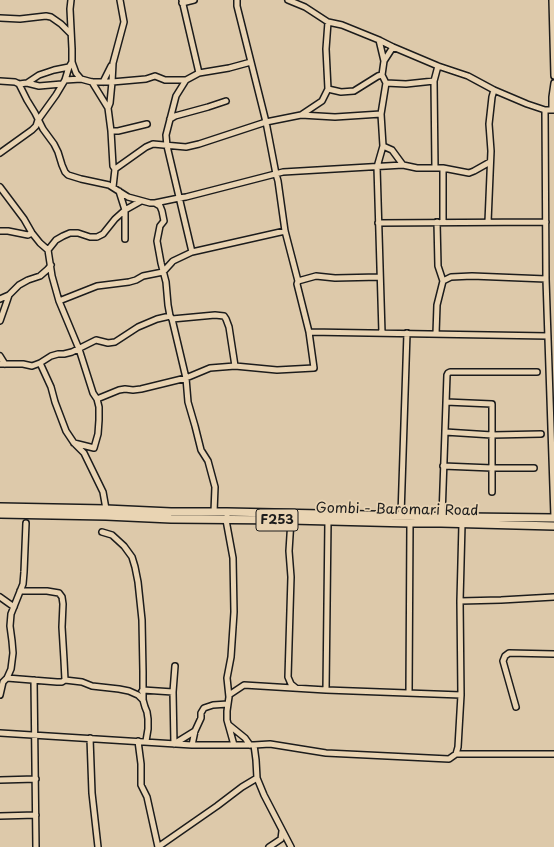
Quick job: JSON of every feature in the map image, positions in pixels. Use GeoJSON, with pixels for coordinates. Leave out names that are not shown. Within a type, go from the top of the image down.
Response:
{"type":"FeatureCollection","features":[{"type":"Feature","properties":{"kind":"main road","name":"Gombi - Baromari Road"},"geometry":{"type":"LineString","coordinates":[[0,507],[171,512],[554,518]]}},
{"type":"Feature","properties":{"kind":"main road","name":"Gombi - Baromari Road"},"geometry":{"type":"LineString","coordinates":[[0,514],[170,519],[291,520],[554,526]]}},
{"type":"Feature","properties":{"kind":"main road"},"geometry":{"type":"LineString","coordinates":[[500,525],[501,517]]}},
{"type":"Feature","properties":{"kind":"street"},"geometry":{"type":"LineString","coordinates":[[71,0],[72,62],[76,73],[81,79]]}},
{"type":"Feature","properties":{"kind":"street"},"geometry":{"type":"LineString","coordinates":[[108,108],[110,103],[113,63],[124,22],[120,0]]}},
{"type":"Feature","properties":{"kind":"street"},"geometry":{"type":"LineString","coordinates":[[194,0],[182,2],[199,73]]}},
{"type":"Feature","properties":{"kind":"street"},"geometry":{"type":"LineString","coordinates":[[97,399],[125,389],[141,389],[186,378],[210,368],[235,366],[277,370],[314,368],[309,332],[297,284],[298,280],[285,231],[278,181],[266,122],[237,6],[237,0]]}},
{"type":"Feature","properties":{"kind":"street"},"geometry":{"type":"LineString","coordinates":[[288,0],[305,7],[328,22],[342,25],[438,66],[468,76],[494,90],[545,110],[553,110],[552,97],[554,83]]}},
{"type":"Feature","properties":{"kind":"street"},"geometry":{"type":"LineString","coordinates":[[552,0],[554,76]]}},
{"type":"Feature","properties":{"kind":"street"},"geometry":{"type":"LineString","coordinates":[[0,18],[20,19],[46,16],[51,17],[71,34]]}},
{"type":"Feature","properties":{"kind":"street"},"geometry":{"type":"LineString","coordinates":[[301,115],[322,101],[328,89],[326,49],[328,22]]}},
{"type":"Feature","properties":{"kind":"street"},"geometry":{"type":"LineString","coordinates":[[379,40],[384,61],[382,75],[386,82],[381,114],[383,146],[377,167],[382,333]]}},
{"type":"Feature","properties":{"kind":"street"},"geometry":{"type":"LineString","coordinates":[[384,61],[393,47]]}},
{"type":"Feature","properties":{"kind":"street"},"geometry":{"type":"LineString","coordinates":[[0,153],[36,126],[38,120],[56,95],[72,62]]}},
{"type":"Feature","properties":{"kind":"street"},"geometry":{"type":"LineString","coordinates":[[0,81],[15,82],[19,84],[27,83],[39,86],[81,79],[92,82],[112,82],[146,79],[155,76],[165,80],[186,80],[199,73],[229,68],[251,62]]}},
{"type":"Feature","properties":{"kind":"street"},"geometry":{"type":"LineString","coordinates":[[103,82],[113,63]]}},
{"type":"Feature","properties":{"kind":"street"},"geometry":{"type":"LineString","coordinates":[[435,168],[434,81],[438,66]]}},
{"type":"Feature","properties":{"kind":"street"},"geometry":{"type":"LineString","coordinates":[[27,83],[39,75],[69,67]]}},
{"type":"Feature","properties":{"kind":"street"},"geometry":{"type":"LineString","coordinates":[[328,89],[342,92],[354,91],[382,75]]}},
{"type":"Feature","properties":{"kind":"street"},"geometry":{"type":"LineString","coordinates":[[186,80],[176,96],[166,135],[167,146],[192,252]]}},
{"type":"Feature","properties":{"kind":"street"},"geometry":{"type":"LineString","coordinates":[[386,82],[406,84],[434,81]]}},
{"type":"Feature","properties":{"kind":"street"},"geometry":{"type":"LineString","coordinates":[[92,82],[108,108],[113,166],[115,168],[113,188]]}},
{"type":"Feature","properties":{"kind":"street"},"geometry":{"type":"LineString","coordinates":[[19,84],[26,100],[43,129],[54,144],[65,172],[68,175],[109,184],[128,197],[141,201],[155,203],[186,197],[283,172],[403,165],[417,168],[442,168],[469,173],[490,162]]}},
{"type":"Feature","properties":{"kind":"street"},"geometry":{"type":"LineString","coordinates":[[488,222],[490,162],[489,124],[494,90]]}},
{"type":"Feature","properties":{"kind":"street"},"geometry":{"type":"LineString","coordinates":[[170,119],[175,116],[226,101]]}},
{"type":"Feature","properties":{"kind":"street"},"geometry":{"type":"LineString","coordinates":[[545,110],[547,328],[554,518]]}},
{"type":"Feature","properties":{"kind":"street"},"geometry":{"type":"LineString","coordinates":[[115,168],[146,147],[153,144],[186,146],[199,144],[266,122],[301,115],[335,117],[381,114]]}},
{"type":"Feature","properties":{"kind":"street"},"geometry":{"type":"LineString","coordinates":[[111,131],[118,131],[147,124]]}},
{"type":"Feature","properties":{"kind":"street"},"geometry":{"type":"LineString","coordinates":[[383,146],[392,150],[403,165]]}},
{"type":"Feature","properties":{"kind":"street"},"geometry":{"type":"LineString","coordinates":[[436,334],[436,305],[443,281],[438,266],[442,168]]}},
{"type":"Feature","properties":{"kind":"street"},"geometry":{"type":"LineString","coordinates":[[0,188],[24,219],[32,234],[48,250],[58,301],[79,349],[93,393],[97,399],[99,407],[99,420],[98,434],[94,448],[74,443]]}},
{"type":"Feature","properties":{"kind":"street"},"geometry":{"type":"LineString","coordinates":[[119,191],[125,210],[125,239]]}},
{"type":"Feature","properties":{"kind":"street"},"geometry":{"type":"LineString","coordinates":[[48,250],[56,240],[70,233],[78,233],[90,237],[103,234],[115,219],[125,210],[141,201]]}},
{"type":"Feature","properties":{"kind":"street"},"geometry":{"type":"LineString","coordinates":[[155,203],[160,206],[164,218],[164,221],[160,226],[157,241],[166,282],[168,305],[186,378],[188,402],[215,487],[214,512]]}},
{"type":"Feature","properties":{"kind":"street"},"geometry":{"type":"LineString","coordinates":[[378,222],[546,222]]}},
{"type":"Feature","properties":{"kind":"street"},"geometry":{"type":"LineString","coordinates":[[0,231],[28,235],[32,234]]}},
{"type":"Feature","properties":{"kind":"street"},"geometry":{"type":"LineString","coordinates":[[58,301],[97,286],[129,282],[143,276],[163,272],[173,261],[192,252],[285,231]]}},
{"type":"Feature","properties":{"kind":"street"},"geometry":{"type":"LineString","coordinates":[[0,298],[9,294],[19,286],[40,276],[51,266]]}},
{"type":"Feature","properties":{"kind":"street"},"geometry":{"type":"LineString","coordinates":[[40,276],[53,281]]}},
{"type":"Feature","properties":{"kind":"street"},"geometry":{"type":"LineString","coordinates":[[298,280],[316,276],[335,278],[380,277]]}},
{"type":"Feature","properties":{"kind":"street"},"geometry":{"type":"LineString","coordinates":[[443,281],[451,277],[472,276],[546,279]]}},
{"type":"Feature","properties":{"kind":"street"},"geometry":{"type":"LineString","coordinates":[[0,321],[9,294]]}},
{"type":"Feature","properties":{"kind":"street"},"geometry":{"type":"LineString","coordinates":[[0,356],[3,364],[32,366],[51,356],[64,354],[79,349],[96,340],[108,343],[115,342],[138,327],[157,319],[215,315],[224,316],[226,319],[229,328],[235,366]]}},
{"type":"Feature","properties":{"kind":"street"},"geometry":{"type":"LineString","coordinates":[[547,328],[554,328]]}},
{"type":"Feature","properties":{"kind":"street"},"geometry":{"type":"LineString","coordinates":[[309,332],[548,336]]}},
{"type":"Feature","properties":{"kind":"street"},"geometry":{"type":"LineString","coordinates":[[401,515],[407,334]]}},
{"type":"Feature","properties":{"kind":"street"},"geometry":{"type":"LineString","coordinates":[[40,363],[51,387],[66,431],[74,443],[84,453],[103,492],[106,509]]}},
{"type":"Feature","properties":{"kind":"street"},"geometry":{"type":"LineString","coordinates":[[442,516],[447,375],[450,372],[537,372]]}},
{"type":"Feature","properties":{"kind":"street"},"geometry":{"type":"LineString","coordinates":[[446,402],[492,404],[492,492]]}},
{"type":"Feature","properties":{"kind":"street"},"geometry":{"type":"LineString","coordinates":[[445,432],[492,435],[540,434]]}},
{"type":"Feature","properties":{"kind":"street"},"geometry":{"type":"LineString","coordinates":[[443,466],[534,468]]}},
{"type":"Feature","properties":{"kind":"street"},"geometry":{"type":"LineString","coordinates":[[227,512],[226,520],[233,558],[234,612],[231,657],[226,678],[229,695],[227,720],[234,745]]}},
{"type":"Feature","properties":{"kind":"street"},"geometry":{"type":"LineString","coordinates":[[291,520],[289,551],[291,577],[288,677],[291,684],[296,688]]}},
{"type":"Feature","properties":{"kind":"street"},"geometry":{"type":"LineString","coordinates":[[326,690],[328,521]]}},
{"type":"Feature","properties":{"kind":"street"},"geometry":{"type":"LineString","coordinates":[[0,694],[1,686],[11,669],[13,653],[10,626],[11,614],[23,584],[26,523]]}},
{"type":"Feature","properties":{"kind":"street"},"geometry":{"type":"LineString","coordinates":[[409,693],[410,523]]}},
{"type":"Feature","properties":{"kind":"street"},"geometry":{"type":"LineString","coordinates":[[456,754],[458,747],[461,695],[460,601],[462,524]]}},
{"type":"Feature","properties":{"kind":"street"},"geometry":{"type":"LineString","coordinates":[[102,532],[112,535],[124,546],[132,557],[135,567],[142,620],[143,700],[148,719],[146,742]]}},
{"type":"Feature","properties":{"kind":"street"},"geometry":{"type":"LineString","coordinates":[[20,590],[47,591],[59,593],[62,597],[65,680]]}},
{"type":"Feature","properties":{"kind":"street"},"geometry":{"type":"LineString","coordinates":[[460,601],[554,597]]}},
{"type":"Feature","properties":{"kind":"street"},"geometry":{"type":"LineString","coordinates":[[0,598],[14,607]]}},
{"type":"Feature","properties":{"kind":"street"},"geometry":{"type":"LineString","coordinates":[[516,707],[503,661],[505,656],[509,653],[554,654]]}},
{"type":"Feature","properties":{"kind":"street"},"geometry":{"type":"LineString","coordinates":[[174,744],[173,692],[175,666]]}},
{"type":"Feature","properties":{"kind":"street"},"geometry":{"type":"LineString","coordinates":[[7,678],[57,682],[62,682],[65,680],[82,682],[92,686],[119,689],[138,695],[143,700]]}},
{"type":"Feature","properties":{"kind":"street"},"geometry":{"type":"LineString","coordinates":[[34,680],[36,847]]}},
{"type":"Feature","properties":{"kind":"street"},"geometry":{"type":"LineString","coordinates":[[229,695],[244,685],[326,690],[461,695]]}},
{"type":"Feature","properties":{"kind":"street"},"geometry":{"type":"LineString","coordinates":[[138,695],[143,690],[173,692]]}},
{"type":"Feature","properties":{"kind":"street"},"geometry":{"type":"LineString","coordinates":[[192,745],[195,731],[204,708],[213,705],[228,704]]}},
{"type":"Feature","properties":{"kind":"street"},"geometry":{"type":"LineString","coordinates":[[229,725],[252,745],[256,760],[257,778],[264,796],[291,847]]}},
{"type":"Feature","properties":{"kind":"street"},"geometry":{"type":"LineString","coordinates":[[174,744],[195,731]]}},
{"type":"Feature","properties":{"kind":"street"},"geometry":{"type":"LineString","coordinates":[[0,733],[192,745],[270,744],[326,753],[448,759],[456,754],[554,754]]}},
{"type":"Feature","properties":{"kind":"street"},"geometry":{"type":"LineString","coordinates":[[90,738],[92,793],[98,847]]}},
{"type":"Feature","properties":{"kind":"street"},"geometry":{"type":"LineString","coordinates":[[138,741],[141,764],[141,785],[147,797],[158,847],[257,778]]}},
{"type":"Feature","properties":{"kind":"street"},"geometry":{"type":"LineString","coordinates":[[0,780],[36,780]]}},
{"type":"Feature","properties":{"kind":"street"},"geometry":{"type":"LineString","coordinates":[[0,816],[36,815]]}},
{"type":"Feature","properties":{"kind":"street"},"geometry":{"type":"LineString","coordinates":[[269,847],[281,839],[282,831]]}}]}
